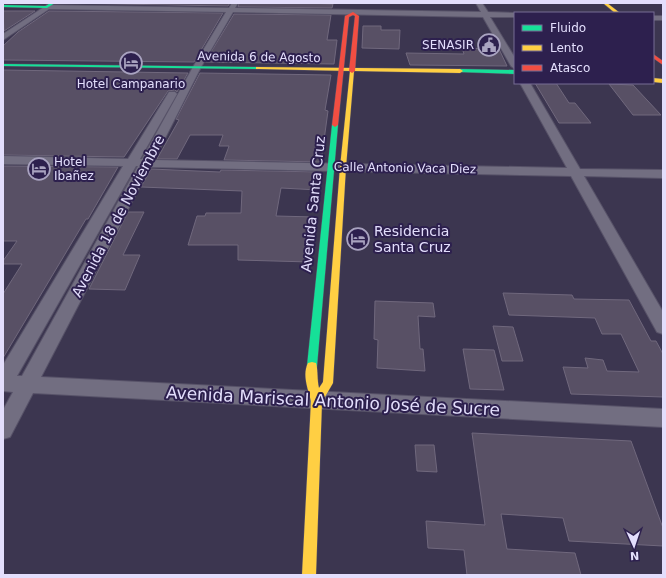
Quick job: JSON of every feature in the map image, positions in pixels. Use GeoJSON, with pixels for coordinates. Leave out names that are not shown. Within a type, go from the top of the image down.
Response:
{"type":"FeatureCollection","features":[{"type":"Feature","properties":{"kind":"main road","name":"Avenida Santa Cruz"},"geometry":{"type":"LineString","coordinates":[[353,13],[354,3]]}},
{"type":"Feature","properties":{"kind":"main road"},"geometry":{"type":"LineString","coordinates":[[593,3],[604,12]]}},
{"type":"Feature","properties":{"kind":"main road"},"geometry":{"type":"LineString","coordinates":[[605,3],[617,12]]}},
{"type":"Feature","properties":{"kind":"main road"},"geometry":{"type":"LineString","coordinates":[[3,6],[50,5]]}},
{"type":"Feature","properties":{"kind":"main road","name":"Avenida Santa Cruz"},"geometry":{"type":"LineString","coordinates":[[309,575],[317,401],[311,380],[330,167],[347,16],[353,13]]}},
{"type":"Feature","properties":{"kind":"main road","name":"Avenida Santa Cruz"},"geometry":{"type":"LineString","coordinates":[[317,401],[328,383],[343,167],[357,16],[353,13]]}},
{"type":"Feature","properties":{"kind":"main road"},"geometry":{"type":"LineString","coordinates":[[658,51],[663,64]]}},
{"type":"Feature","properties":{"kind":"main road","name":"Avenida 6 de Agosto"},"geometry":{"type":"LineString","coordinates":[[3,65],[514,77]]}},
{"type":"Feature","properties":{"kind":"main road","name":"Avenida 6 de Agosto"},"geometry":{"type":"LineString","coordinates":[[3,70],[191,70]]}},
{"type":"Feature","properties":{"kind":"main road","name":"Avenida 6 de Agosto"},"geometry":{"type":"LineString","coordinates":[[352,73],[514,72]]}},
{"type":"Feature","properties":{"kind":"street"},"geometry":{"type":"LineString","coordinates":[[479,3],[514,64]]}},
{"type":"Feature","properties":{"kind":"street"},"geometry":{"type":"LineString","coordinates":[[3,38],[50,5],[228,7],[353,13],[514,15]]}},
{"type":"Feature","properties":{"kind":"street","name":"Avenida 18 de Noviembre"},"geometry":{"type":"LineString","coordinates":[[3,383],[130,162],[191,70],[228,7]]}},
{"type":"Feature","properties":{"kind":"street","name":"Avenida 18 de Noviembre"},"geometry":{"type":"LineString","coordinates":[[3,430],[146,163],[191,70]]}},
{"type":"Feature","properties":{"kind":"street"},"geometry":{"type":"LineString","coordinates":[[526,84],[663,327]]}},
{"type":"Feature","properties":{"kind":"street","name":"Calle Antonio Vaca Diez"},"geometry":{"type":"LineString","coordinates":[[3,160],[663,174]]}},
{"type":"Feature","properties":{"kind":"street","name":"Avenida Mariscal Antonio José de Sucre"},"geometry":{"type":"LineString","coordinates":[[3,383],[317,401],[663,418]]}},
{"type":"Feature","properties":{"kind":"building"},"geometry":{"type":"Polygon","coordinates":[[[59,3],[230,3],[228,6],[59,3]]]}},
{"type":"Feature","properties":{"kind":"building"},"geometry":{"type":"Polygon","coordinates":[[[239,3],[333,4],[332,8],[238,7],[239,3]]]}},
{"type":"Feature","properties":{"kind":"building"},"geometry":{"type":"Polygon","coordinates":[[[3,11],[35,11],[4,31],[3,11]]]}},
{"type":"Feature","properties":{"kind":"building"},"geometry":{"type":"Polygon","coordinates":[[[49,11],[223,13],[194,62],[3,60],[3,46],[18,32],[49,11]]]}},
{"type":"Feature","properties":{"kind":"building"},"geometry":{"type":"Polygon","coordinates":[[[234,14],[331,15],[327,40],[337,40],[334,64],[205,62],[234,14]]]}},
{"type":"Feature","properties":{"kind":"building"},"geometry":{"type":"Polygon","coordinates":[[[363,26],[381,26],[381,30],[400,30],[399,49],[362,48],[363,26]]]}},
{"type":"Feature","properties":{"kind":"building"},"geometry":{"type":"Polygon","coordinates":[[[462,48],[499,49],[507,66],[410,65],[406,53],[464,54],[462,48]]]}},
{"type":"Feature","properties":{"kind":"building"},"geometry":{"type":"Polygon","coordinates":[[[3,70],[188,73],[177,92],[175,90],[168,91],[124,157],[3,155],[3,70]]]}},
{"type":"Feature","properties":{"kind":"building"},"geometry":{"type":"Polygon","coordinates":[[[200,73],[331,75],[325,110],[328,111],[321,162],[224,160],[229,146],[219,146],[223,135],[190,135],[177,159],[157,159],[179,120],[176,119],[200,73]]]}},
{"type":"Feature","properties":{"kind":"building"},"geometry":{"type":"Polygon","coordinates":[[[536,84],[557,84],[569,103],[575,103],[591,123],[559,123],[536,84]]]}},
{"type":"Feature","properties":{"kind":"building"},"geometry":{"type":"Polygon","coordinates":[[[609,84],[633,85],[661,115],[633,115],[609,84]]]}},
{"type":"Feature","properties":{"kind":"building"},"geometry":{"type":"Polygon","coordinates":[[[3,166],[118,167],[3,358],[3,294],[22,264],[3,264],[3,261],[17,241],[3,241],[3,166]]]}},
{"type":"Feature","properties":{"kind":"building"},"geometry":{"type":"Polygon","coordinates":[[[151,169],[220,172],[221,170],[320,172],[318,190],[281,188],[276,216],[315,217],[310,262],[238,260],[238,245],[188,245],[197,216],[205,216],[206,213],[241,213],[242,191],[141,187],[151,169]]]}},
{"type":"Feature","properties":{"kind":"building"},"geometry":{"type":"Polygon","coordinates":[[[128,212],[144,212],[123,255],[140,255],[125,290],[89,289],[128,212]]]}},
{"type":"Feature","properties":{"kind":"building"},"geometry":{"type":"Polygon","coordinates":[[[503,293],[572,295],[574,299],[629,300],[651,341],[656,341],[663,354],[663,397],[571,394],[563,367],[588,368],[585,358],[603,360],[607,371],[639,372],[621,334],[602,334],[595,318],[509,315],[503,293]]]}},
{"type":"Feature","properties":{"kind":"building"},"geometry":{"type":"Polygon","coordinates":[[[375,301],[433,303],[435,317],[418,316],[420,349],[423,349],[425,371],[377,368],[378,340],[374,339],[375,301]]]}},
{"type":"Feature","properties":{"kind":"building"},"geometry":{"type":"Polygon","coordinates":[[[493,326],[513,327],[523,361],[502,361],[493,326]]]}},
{"type":"Feature","properties":{"kind":"building"},"geometry":{"type":"Polygon","coordinates":[[[463,349],[494,350],[504,390],[470,389],[463,349]]]}},
{"type":"Feature","properties":{"kind":"building"},"geometry":{"type":"Polygon","coordinates":[[[472,433],[631,441],[663,528],[663,546],[569,541],[563,518],[501,514],[507,549],[575,553],[581,575],[467,575],[464,550],[428,548],[426,521],[485,525],[472,433]]]}},
{"type":"Feature","properties":{"kind":"building"},"geometry":{"type":"Polygon","coordinates":[[[415,445],[434,445],[437,472],[417,471],[415,445]]]}},
{"type":"Feature","properties":{"kind":"traffic: fast"},"geometry":{"type":"LineString","coordinates":[[3,6],[47,7],[53,3]]}},
{"type":"Feature","properties":{"kind":"traffic: fast"},"geometry":{"type":"LineString","coordinates":[[3,65],[258,68]]}},
{"type":"Feature","properties":{"kind":"traffic: fast"},"geometry":{"type":"LineString","coordinates":[[460,71],[514,72]]}},
{"type":"Feature","properties":{"kind":"traffic: fast"},"geometry":{"type":"LineString","coordinates":[[312,366],[335,125]]}},
{"type":"Feature","properties":{"kind":"traffic: slow"},"geometry":{"type":"LineString","coordinates":[[605,3],[617,12]]}},
{"type":"Feature","properties":{"kind":"traffic: slow"},"geometry":{"type":"LineString","coordinates":[[258,68],[460,71]]}},
{"type":"Feature","properties":{"kind":"traffic: slow"},"geometry":{"type":"LineString","coordinates":[[317,401],[328,383],[343,167],[352,71]]}},
{"type":"Feature","properties":{"kind":"traffic: slow"},"geometry":{"type":"LineString","coordinates":[[654,80],[663,81]]}},
{"type":"Feature","properties":{"kind":"traffic: slow"},"geometry":{"type":"LineString","coordinates":[[309,575],[317,401],[311,379],[312,366]]}},
{"type":"Feature","properties":{"kind":"traffic: jam"},"geometry":{"type":"LineString","coordinates":[[335,125],[347,16],[353,13],[357,16],[352,71]]}},
{"type":"Feature","properties":{"kind":"traffic: jam"},"geometry":{"type":"LineString","coordinates":[[654,56],[663,64]]}},
{"type":"Feature","properties":{"kind":"place","name":"SENASIR"},"geometry":{"type":"Point","coordinates":[489,45]}},
{"type":"Feature","properties":{"kind":"place","name":"Hotel Campanario"},"geometry":{"type":"Point","coordinates":[131,63]}},
{"type":"Feature","properties":{"kind":"place","name":"Hotel Ibañez"},"geometry":{"type":"Point","coordinates":[39,169]}},
{"type":"Feature","properties":{"kind":"place","name":"Residencia Santa Cruz"},"geometry":{"type":"Point","coordinates":[358,239]}}]}
